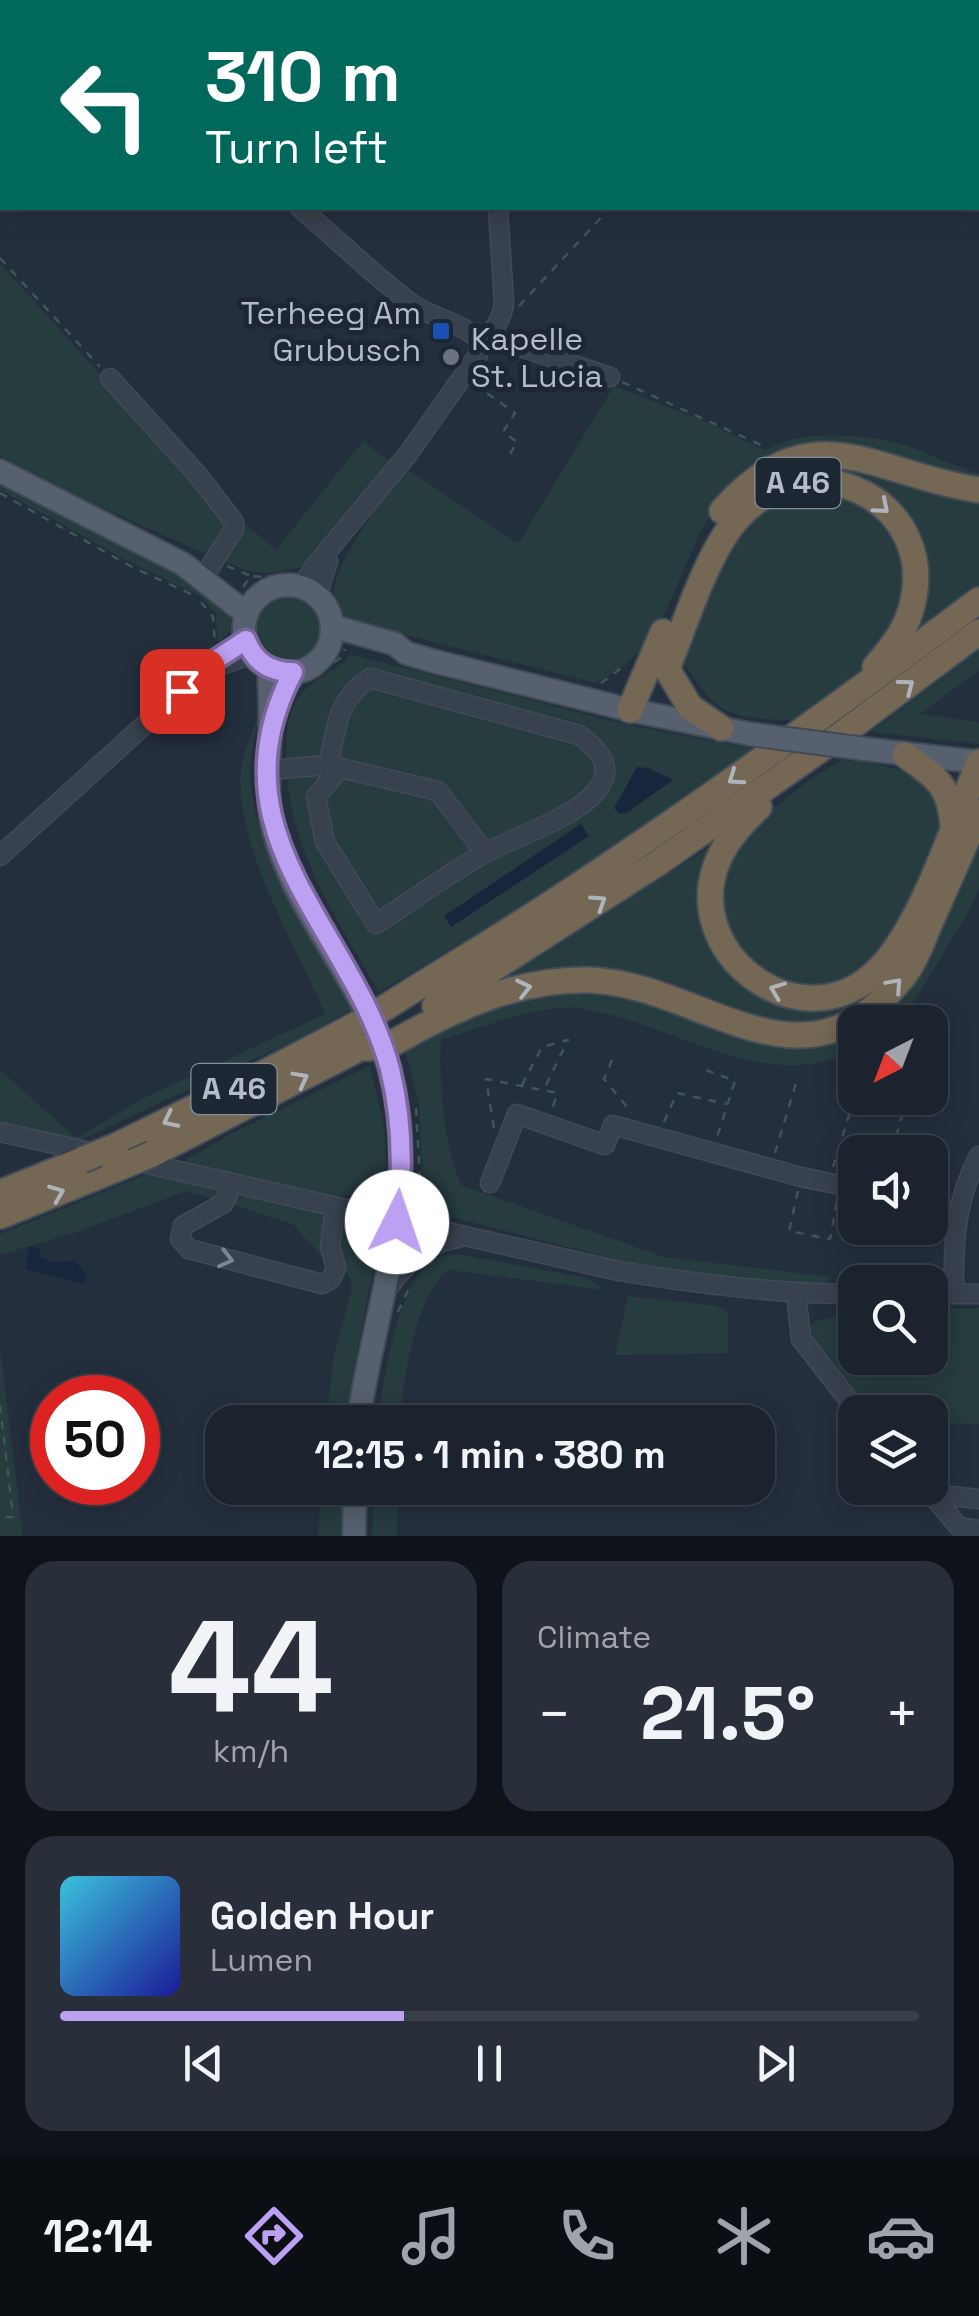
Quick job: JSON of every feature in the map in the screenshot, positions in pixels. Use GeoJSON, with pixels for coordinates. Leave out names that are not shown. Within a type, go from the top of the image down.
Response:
{"type":"FeatureCollection","features":[{"type":"Feature","properties":{"kind":"highway"},"geometry":{"type":"LineString","coordinates":[[637,712],[708,533],[732,500],[754,480],[801,458],[844,455],[979,490]]}},
{"type":"Feature","properties":{"kind":"highway","name":"A 46"},"geometry":{"type":"LineString","coordinates":[[666,669],[725,535],[741,514],[777,489],[804,481],[828,481],[858,490],[884,506],[907,537],[915,566],[914,594],[904,629],[843,702]]}},
{"type":"Feature","properties":{"kind":"highway","name":"A 46"},"geometry":{"type":"LineString","coordinates":[[395,1024],[576,887],[843,702],[979,600]]}},
{"type":"Feature","properties":{"kind":"highway"},"geometry":{"type":"LineString","coordinates":[[355,1038],[386,1047],[395,1024],[446,1000],[658,864],[979,632]]}},
{"type":"Feature","properties":{"kind":"highway"},"geometry":{"type":"LineString","coordinates":[[637,712],[666,669],[690,706],[721,728]]}},
{"type":"Feature","properties":{"kind":"highway"},"geometry":{"type":"LineString","coordinates":[[835,739],[819,764],[745,820],[728,841],[715,868],[710,904],[715,927],[732,959],[753,978],[789,996],[816,998],[852,988],[874,974],[910,926],[979,762]]}},
{"type":"Feature","properties":{"kind":"highway"},"geometry":{"type":"LineString","coordinates":[[905,755],[944,786],[954,825]]}},
{"type":"Feature","properties":{"kind":"highway"},"geometry":{"type":"LineString","coordinates":[[395,1024],[441,1016],[499,994],[574,980],[633,987],[764,1033],[794,1035],[839,1026],[880,1001],[908,971],[979,812]]}},
{"type":"Feature","properties":{"kind":"highway","name":"A 46"},"geometry":{"type":"LineString","coordinates":[[0,1192],[82,1160],[152,1154],[355,1038]]}},
{"type":"Feature","properties":{"kind":"highway","name":"A 46"},"geometry":{"type":"LineString","coordinates":[[0,1216],[355,1038]]}},
{"type":"Feature","properties":{"kind":"main road"},"geometry":{"type":"LineString","coordinates":[[0,470],[250,599],[287,585],[309,585],[328,610],[330,636],[314,664],[290,685],[270,725]]}},
{"type":"Feature","properties":{"kind":"main road"},"geometry":{"type":"LineString","coordinates":[[182,564],[207,572],[250,599]]}},
{"type":"Feature","properties":{"kind":"main road"},"geometry":{"type":"LineString","coordinates":[[250,599],[255,654],[270,725],[268,770],[273,828],[294,882],[362,999],[390,1070],[400,1134],[396,1232],[361,1405]]}},
{"type":"Feature","properties":{"kind":"main road"},"geometry":{"type":"LineString","coordinates":[[330,636],[396,656],[406,654],[637,712],[750,734],[979,762]]}},
{"type":"Feature","properties":{"kind":"main road"},"geometry":{"type":"LineString","coordinates":[[255,654],[290,685]]}},
{"type":"Feature","properties":{"kind":"main road"},"geometry":{"type":"LineString","coordinates":[[354,1536],[355,1505]]}},
{"type":"Feature","properties":{"kind":"street"},"geometry":{"type":"LineString","coordinates":[[302,210],[416,306],[440,321],[484,339],[610,378]]}},
{"type":"Feature","properties":{"kind":"street"},"geometry":{"type":"LineString","coordinates":[[309,585],[334,546],[464,377],[501,316],[504,303],[498,210]]}},
{"type":"Feature","properties":{"kind":"street"},"geometry":{"type":"LineString","coordinates":[[110,378],[197,474],[234,522],[234,529],[207,572]]}},
{"type":"Feature","properties":{"kind":"street"},"geometry":{"type":"LineString","coordinates":[[0,856],[214,661],[255,654]]}},
{"type":"Feature","properties":{"kind":"street"},"geometry":{"type":"LineString","coordinates":[[200,676],[234,658],[255,654]]}},
{"type":"Feature","properties":{"kind":"street"},"geometry":{"type":"LineString","coordinates":[[370,678],[580,736],[598,748],[604,765],[602,783],[585,803],[485,853],[376,924],[325,842],[316,797],[335,774],[328,765],[343,703],[370,678]]}},
{"type":"Feature","properties":{"kind":"street"},"geometry":{"type":"LineString","coordinates":[[268,770],[328,765],[438,791],[485,853]]}},
{"type":"Feature","properties":{"kind":"street"},"geometry":{"type":"LineString","coordinates":[[490,1183],[516,1114],[605,1145],[613,1125],[838,1184]]}},
{"type":"Feature","properties":{"kind":"street"},"geometry":{"type":"LineString","coordinates":[[0,1132],[335,1208],[396,1232],[463,1237],[619,1272],[694,1284],[838,1294]]}},
{"type":"Feature","properties":{"kind":"street"},"geometry":{"type":"LineString","coordinates":[[954,1294],[954,1229],[963,1191],[979,1156]]}},
{"type":"Feature","properties":{"kind":"street"},"geometry":{"type":"LineString","coordinates":[[233,1184],[224,1202],[183,1226],[183,1245],[322,1284],[331,1279],[336,1268],[330,1246],[335,1208]]}},
{"type":"Feature","properties":{"kind":"street"},"geometry":{"type":"LineString","coordinates":[[384,1292],[407,1263],[428,1247],[463,1237]]}},
{"type":"Feature","properties":{"kind":"street"},"geometry":{"type":"LineString","coordinates":[[796,1294],[801,1339],[843,1395]]}},
{"type":"Feature","properties":{"kind":"street"},"geometry":{"type":"LineString","coordinates":[[948,1294],[979,1294]]}},
{"type":"Feature","properties":{"kind":"street"},"geometry":{"type":"LineString","coordinates":[[948,1496],[979,1499]]}},
{"type":"Feature","properties":{"kind":"street"},"geometry":{"type":"LineString","coordinates":[[942,1505],[960,1526],[979,1530]]}},
{"type":"Feature","properties":{"kind":"path"},"geometry":{"type":"LineString","coordinates":[[501,316],[512,314],[608,210]]}},
{"type":"Feature","properties":{"kind":"path"},"geometry":{"type":"LineString","coordinates":[[0,258],[110,378]]}},
{"type":"Feature","properties":{"kind":"path"},"geometry":{"type":"LineString","coordinates":[[464,377],[515,413],[503,432],[518,442],[510,454]]}},
{"type":"Feature","properties":{"kind":"path"},"geometry":{"type":"LineString","coordinates":[[610,378],[762,446]]}},
{"type":"Feature","properties":{"kind":"path"},"geometry":{"type":"LineString","coordinates":[[0,493],[198,599],[215,624],[214,661]]}},
{"type":"Feature","properties":{"kind":"path"},"geometry":{"type":"LineString","coordinates":[[250,599],[251,576],[275,578],[300,568],[309,585]]}},
{"type":"Feature","properties":{"kind":"path"},"geometry":{"type":"LineString","coordinates":[[592,687],[629,663]]}},
{"type":"Feature","properties":{"kind":"path"},"geometry":{"type":"LineString","coordinates":[[522,1085],[542,1047],[568,1040],[544,1089]]}},
{"type":"Feature","properties":{"kind":"path"},"geometry":{"type":"LineString","coordinates":[[612,1060],[604,1078],[632,1111],[629,1130]]}},
{"type":"Feature","properties":{"kind":"path"},"geometry":{"type":"LineString","coordinates":[[706,1070],[735,1081],[712,1152]]}},
{"type":"Feature","properties":{"kind":"path"},"geometry":{"type":"LineString","coordinates":[[770,1168],[798,1080]]}},
{"type":"Feature","properties":{"kind":"path"},"geometry":{"type":"LineString","coordinates":[[657,1137],[677,1093],[728,1104]]}},
{"type":"Feature","properties":{"kind":"path"},"geometry":{"type":"LineString","coordinates":[[801,1177],[789,1231],[830,1239],[838,1215]]}},
{"type":"Feature","properties":{"kind":"path"},"geometry":{"type":"LineString","coordinates":[[361,1228],[375,1240],[396,1232]]}},
{"type":"Feature","properties":{"kind":"path"},"geometry":{"type":"LineString","coordinates":[[0,1405],[12,1517],[0,1517]]}},
{"type":"Feature","properties":{"kind":"green space"},"geometry":{"type":"Polygon","coordinates":[[[0,263],[217,504],[229,525],[211,556],[86,501],[0,456],[0,263]]]}},
{"type":"Feature","properties":{"kind":"green space"},"geometry":{"type":"Polygon","coordinates":[[[614,386],[711,424],[765,451],[813,436],[871,438],[904,445],[979,473],[979,481],[858,449],[717,504],[699,535],[654,638],[621,668],[596,683],[382,629],[344,615],[334,594],[342,566],[362,529],[406,468],[518,544],[614,386]]]}},
{"type":"Feature","properties":{"kind":"green space"},"geometry":{"type":"Polygon","coordinates":[[[363,441],[394,465],[307,566],[263,573],[220,559],[238,518],[276,550],[363,441]]]}},
{"type":"Feature","properties":{"kind":"green space"},"geometry":{"type":"Polygon","coordinates":[[[829,459],[979,500],[979,587],[902,644],[914,620],[895,513],[805,478],[745,494],[829,459]]]}},
{"type":"Feature","properties":{"kind":"green space"},"geometry":{"type":"Polygon","coordinates":[[[0,479],[172,567],[228,607],[232,629],[218,643],[216,614],[200,596],[0,490],[0,479]]]}},
{"type":"Feature","properties":{"kind":"green space"},"geometry":{"type":"Polygon","coordinates":[[[821,487],[877,510],[906,555],[903,620],[864,669],[796,721],[728,711],[710,699],[678,661],[736,534],[766,504],[821,487]]]}},
{"type":"Feature","properties":{"kind":"green space"},"geometry":{"type":"Polygon","coordinates":[[[288,595],[312,605],[322,629],[312,653],[288,663],[264,653],[254,629],[264,605],[288,595]]]}},
{"type":"Feature","properties":{"kind":"green space"},"geometry":{"type":"Polygon","coordinates":[[[979,650],[979,670],[920,714],[979,722],[979,744],[871,732],[979,650]]]}},
{"type":"Feature","properties":{"kind":"green space"},"geometry":{"type":"Polygon","coordinates":[[[350,654],[628,725],[757,749],[519,909],[379,992],[308,862],[291,806],[287,776],[328,775],[286,760],[288,724],[305,690],[345,662],[350,654]]]}},
{"type":"Feature","properties":{"kind":"green space"},"geometry":{"type":"Polygon","coordinates":[[[260,710],[251,767],[256,813],[291,901],[352,1009],[297,1039],[78,1141],[0,1126],[0,1070],[76,1138],[146,1097],[325,1014],[269,893],[247,829],[241,769],[260,710]]]}},
{"type":"Feature","properties":{"kind":"green space"},"geometry":{"type":"Polygon","coordinates":[[[842,760],[874,763],[929,779],[948,823],[888,952],[839,986],[784,989],[742,961],[717,910],[724,859],[757,821],[842,760]]]}},
{"type":"Feature","properties":{"kind":"green space"},"geometry":{"type":"Polygon","coordinates":[[[979,829],[979,889],[966,916],[912,1005],[873,1005],[979,829]]]}},
{"type":"Feature","properties":{"kind":"green space"},"geometry":{"type":"Polygon","coordinates":[[[724,838],[704,898],[772,1000],[881,977],[869,1004],[838,1005],[838,1017],[805,1030],[655,987],[483,993],[724,838]]]}},
{"type":"Feature","properties":{"kind":"green space"},"geometry":{"type":"Polygon","coordinates":[[[560,992],[630,996],[756,1042],[794,1044],[838,1032],[838,1055],[822,1062],[788,1065],[752,1061],[609,1014],[575,1008],[526,1014],[441,1040],[443,1114],[461,1185],[664,1257],[832,1277],[824,1286],[736,1282],[646,1267],[444,1215],[423,1195],[419,1102],[404,1048],[510,1001],[560,992]]]}},
{"type":"Feature","properties":{"kind":"green space"},"geometry":{"type":"Polygon","coordinates":[[[370,1066],[384,1126],[387,1191],[341,1196],[175,1166],[229,1135],[370,1066]]]}},
{"type":"Feature","properties":{"kind":"green space"},"geometry":{"type":"Polygon","coordinates":[[[155,1171],[218,1188],[217,1200],[187,1191],[0,1255],[0,1234],[155,1171]]]}},
{"type":"Feature","properties":{"kind":"green space"},"geometry":{"type":"Polygon","coordinates":[[[247,1194],[321,1213],[326,1224],[326,1262],[293,1224],[231,1204],[247,1194]]]}},
{"type":"Feature","properties":{"kind":"green space"},"geometry":{"type":"Polygon","coordinates":[[[337,1225],[362,1234],[378,1246],[350,1405],[329,1405],[333,1359],[352,1289],[336,1237],[337,1225]]]}},
{"type":"Feature","properties":{"kind":"green space"},"geometry":{"type":"Polygon","coordinates":[[[456,1254],[588,1278],[604,1290],[449,1270],[427,1298],[419,1318],[402,1405],[381,1405],[394,1335],[410,1288],[421,1271],[441,1256],[456,1254]]]}},
{"type":"Feature","properties":{"kind":"green space"},"geometry":{"type":"Polygon","coordinates":[[[628,1296],[718,1306],[728,1312],[728,1353],[615,1355],[628,1296]]]}},
{"type":"Feature","properties":{"kind":"green space"},"geometry":{"type":"Polygon","coordinates":[[[979,1308],[979,1424],[948,1423],[948,1395],[859,1395],[841,1375],[948,1375],[948,1309],[979,1308]]]}},
{"type":"Feature","properties":{"kind":"green space"},"geometry":{"type":"Polygon","coordinates":[[[836,1318],[838,1372],[807,1329],[823,1319],[836,1318]]]}},
{"type":"Feature","properties":{"kind":"green space"},"geometry":{"type":"Polygon","coordinates":[[[0,1349],[23,1536],[0,1536],[0,1349]]]}},
{"type":"Feature","properties":{"kind":"green space"},"geometry":{"type":"Polygon","coordinates":[[[320,1505],[342,1505],[342,1536],[318,1536],[320,1505]]]}},
{"type":"Feature","properties":{"kind":"green space"},"geometry":{"type":"Polygon","coordinates":[[[374,1505],[397,1505],[397,1536],[372,1536],[374,1505]]]}},
{"type":"Feature","properties":{"kind":"water"},"geometry":{"type":"Polygon","coordinates":[[[637,767],[673,780],[620,814],[614,808],[637,767]]]}},
{"type":"Feature","properties":{"kind":"water"},"geometry":{"type":"Polygon","coordinates":[[[581,824],[589,836],[451,927],[444,916],[581,824]]]}},
{"type":"Feature","properties":{"kind":"water"},"geometry":{"type":"Polygon","coordinates":[[[29,1246],[39,1248],[40,1257],[51,1262],[75,1261],[87,1276],[86,1282],[26,1269],[29,1246]]]}},
{"type":"Feature","properties":{"kind":"place","name":"Terheeg Am Grubusch"},"geometry":{"type":"Point","coordinates":[441,331]}},
{"type":"Feature","properties":{"kind":"place","name":"Kapelle St. Lucia"},"geometry":{"type":"Point","coordinates":[451,357]}},
{"type":"Feature","properties":{"kind":"route"},"geometry":{"type":"LineString","coordinates":[[182,691],[214,661],[246,640],[260,662],[281,672],[293,672],[270,725],[268,770],[273,828],[294,882],[362,999],[390,1070],[400,1134],[397,1222]]}}]}
